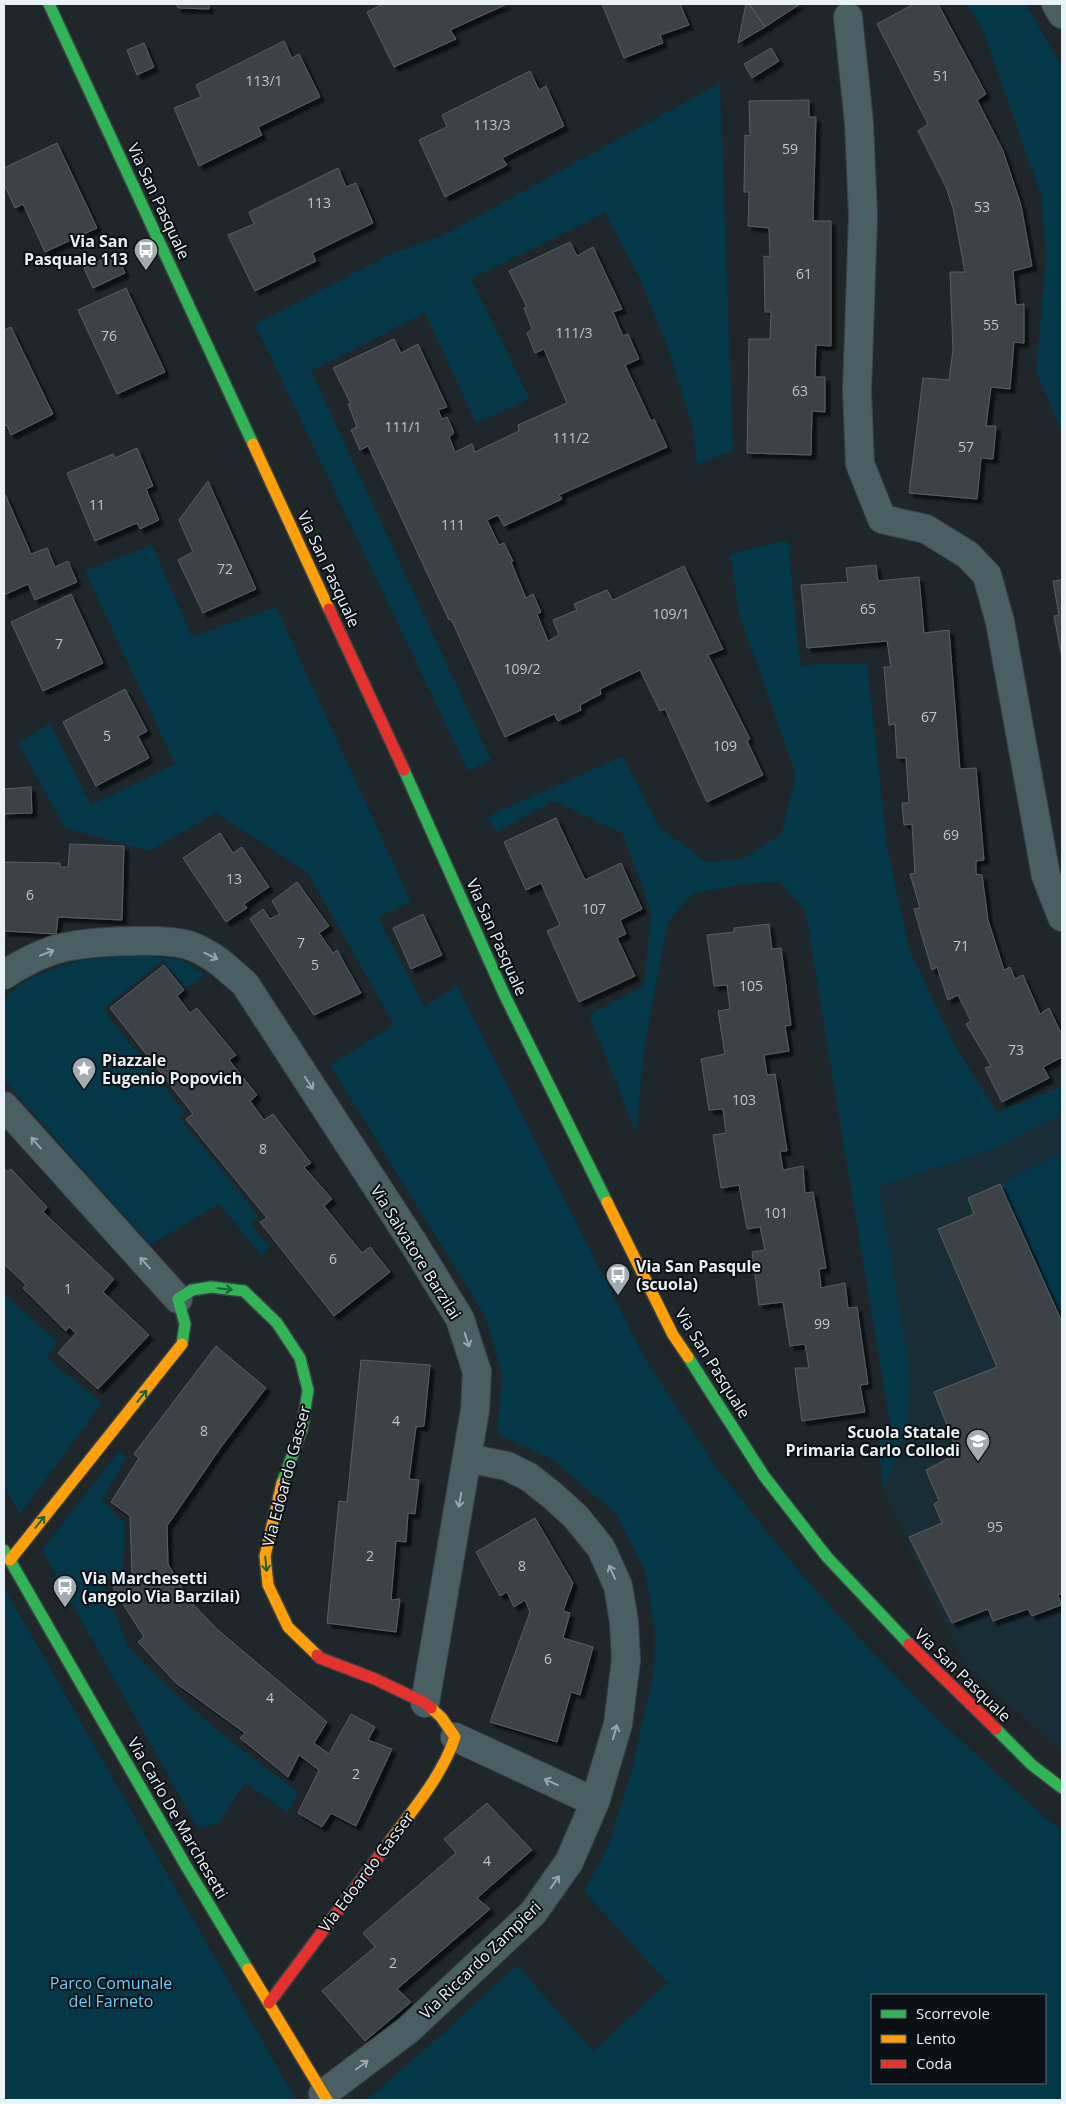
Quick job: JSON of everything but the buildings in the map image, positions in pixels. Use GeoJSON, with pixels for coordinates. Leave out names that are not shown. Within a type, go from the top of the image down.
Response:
{"type":"FeatureCollection","features":[{"type":"Feature","properties":{"kind":"street","name":"Via San Pasquale"},"geometry":{"type":"LineString","coordinates":[[49,4],[424,812],[504,994],[673,1335],[764,1476],[827,1557],[892,1628],[1032,1765],[1062,1788]]}},
{"type":"Feature","properties":{"kind":"street"},"geometry":{"type":"LineString","coordinates":[[1056,4],[1062,14]]}},
{"type":"Feature","properties":{"kind":"street"},"geometry":{"type":"LineString","coordinates":[[848,17],[859,123],[863,216],[857,391],[860,464],[882,519],[926,529],[968,555],[987,575],[1000,622],[1046,876],[1062,917]]}},
{"type":"Feature","properties":{"kind":"street","name":"Via Salvatore Barzilai"},"geometry":{"type":"LineString","coordinates":[[4,975],[19,964],[53,950],[99,943],[165,942],[187,945],[217,958],[245,984],[414,1244],[460,1320],[477,1372],[475,1410],[425,1703]]}},
{"type":"Feature","properties":{"kind":"street"},"geometry":{"type":"LineString","coordinates":[[4,1106],[178,1299],[186,1329],[186,1338],[180,1349],[10,1560]]}},
{"type":"Feature","properties":{"kind":"street","name":"Via Edoardo Gasser"},"geometry":{"type":"LineString","coordinates":[[178,1299],[192,1290],[210,1287],[244,1291],[277,1323],[300,1358],[308,1390],[302,1429],[287,1466],[265,1556],[268,1585],[288,1627],[320,1658],[375,1678],[425,1703],[441,1717],[455,1736],[595,1802]]}},
{"type":"Feature","properties":{"kind":"street","name":"Via Riccardo Zampieri"},"geometry":{"type":"LineString","coordinates":[[325,2097],[408,2030],[533,1913],[569,1862],[595,1802],[618,1724],[626,1660],[624,1622],[618,1586],[601,1548],[576,1518],[529,1476],[506,1466],[467,1458]]}},
{"type":"Feature","properties":{"kind":"street","name":"Via Carlo De Marchesetti"},"geometry":{"type":"LineString","coordinates":[[4,1550],[186,1866],[325,2097]]}},
{"type":"Feature","properties":{"kind":"street","name":"Via Edoardo Gasser"},"geometry":{"type":"LineString","coordinates":[[269,2003],[436,1778],[449,1755],[455,1736]]}},
{"type":"Feature","properties":{"kind":"shaded area","name":"Scuola Statale Primaria Carlo Collodi"},"geometry":{"type":"Polygon","coordinates":[[[1062,1114],[1062,1753],[963,1663],[883,1490],[906,1433],[878,1186],[993,1149],[1062,1114]]]}},
{"type":"Feature","properties":{"kind":"green space"},"geometry":{"type":"Polygon","coordinates":[[[966,4],[1026,4],[1062,67],[1062,432],[1036,371],[1046,256],[1041,196],[982,28],[966,4]]]}},
{"type":"Feature","properties":{"kind":"green space"},"geometry":{"type":"Polygon","coordinates":[[[720,83],[733,451],[697,465],[692,423],[666,343],[638,275],[605,213],[471,279],[530,399],[476,423],[425,313],[311,371],[491,760],[468,771],[255,324],[391,254],[442,236],[720,83]]]}},
{"type":"Feature","properties":{"kind":"green space"},"geometry":{"type":"Polygon","coordinates":[[[788,540],[800,665],[867,663],[887,846],[909,949],[955,1046],[997,1112],[1062,1086],[1062,1114],[993,1149],[879,1186],[910,1375],[906,1433],[883,1490],[878,1437],[891,1430],[805,910],[779,882],[741,884],[693,894],[668,922],[645,1042],[636,1133],[589,1015],[644,985],[651,911],[622,833],[553,801],[497,832],[486,817],[623,756],[659,827],[707,862],[743,859],[781,834],[796,776],[739,613],[730,554],[788,540]]]}},
{"type":"Feature","properties":{"kind":"green space"},"geometry":{"type":"Polygon","coordinates":[[[152,545],[192,637],[276,607],[411,902],[378,917],[424,1006],[457,986],[644,1357],[718,1470],[797,1569],[858,1637],[939,1720],[1062,1831],[1062,2100],[366,2100],[440,2036],[517,1965],[593,2051],[667,1983],[584,1891],[608,1847],[631,1773],[654,1671],[655,1630],[645,1571],[616,1514],[553,1460],[497,1434],[502,1374],[485,1316],[330,1065],[394,1025],[308,873],[216,813],[149,851],[65,828],[18,743],[50,723],[91,805],[175,764],[85,571],[152,545]]]}},
{"type":"Feature","properties":{"kind":"green space"},"geometry":{"type":"Polygon","coordinates":[[[141,955],[181,959],[205,975],[186,988],[163,960],[103,1009],[185,1113],[179,1117],[259,1217],[250,1223],[269,1247],[261,1255],[219,1204],[150,1245],[4,1080],[4,1000],[12,991],[35,976],[77,962],[102,957],[141,955]]]}},
{"type":"Feature","properties":{"kind":"green space"},"geometry":{"type":"Polygon","coordinates":[[[1062,1152],[1062,1322],[1000,1184],[1062,1152]]]}},
{"type":"Feature","properties":{"kind":"green space"},"geometry":{"type":"Polygon","coordinates":[[[4,1291],[11,1300],[57,1342],[47,1358],[102,1403],[20,1514],[4,1486],[4,1291]]]}},
{"type":"Feature","properties":{"kind":"green space"},"geometry":{"type":"Polygon","coordinates":[[[119,1451],[127,1457],[102,1500],[125,1523],[123,1570],[103,1584],[128,1646],[169,1688],[229,1740],[298,1792],[288,1813],[245,1783],[219,1823],[198,1829],[42,1550],[119,1451]]]}},
{"type":"Feature","properties":{"kind":"green space","name":"Parco Comunale del Farneto"},"geometry":{"type":"Polygon","coordinates":[[[4,1587],[296,2100],[4,2100],[4,1587]]]}},
{"type":"Feature","properties":{"kind":"traffic: fast"},"geometry":{"type":"LineString","coordinates":[[49,4],[253,444]]}},
{"type":"Feature","properties":{"kind":"traffic: fast"},"geometry":{"type":"LineString","coordinates":[[404,770],[504,994],[607,1202]]}},
{"type":"Feature","properties":{"kind":"traffic: fast"},"geometry":{"type":"LineString","coordinates":[[182,1344],[185,1324],[178,1299],[192,1290],[211,1287],[244,1291],[277,1323],[300,1358],[308,1390],[302,1429],[282,1483]]}},
{"type":"Feature","properties":{"kind":"traffic: fast"},"geometry":{"type":"LineString","coordinates":[[688,1357],[764,1476],[827,1557],[909,1644]]}},
{"type":"Feature","properties":{"kind":"traffic: fast"},"geometry":{"type":"LineString","coordinates":[[4,1550],[186,1866],[248,1969]]}},
{"type":"Feature","properties":{"kind":"traffic: fast"},"geometry":{"type":"LineString","coordinates":[[996,1729],[1032,1765],[1062,1788]]}},
{"type":"Feature","properties":{"kind":"traffic: slow"},"geometry":{"type":"LineString","coordinates":[[253,444],[329,609]]}},
{"type":"Feature","properties":{"kind":"traffic: slow"},"geometry":{"type":"LineString","coordinates":[[607,1202],[673,1335],[688,1357]]}},
{"type":"Feature","properties":{"kind":"traffic: slow"},"geometry":{"type":"LineString","coordinates":[[10,1560],[182,1344]]}},
{"type":"Feature","properties":{"kind":"traffic: slow"},"geometry":{"type":"LineString","coordinates":[[282,1483],[265,1556],[268,1585],[288,1627],[317,1655]]}},
{"type":"Feature","properties":{"kind":"traffic: slow"},"geometry":{"type":"LineString","coordinates":[[390,1841],[435,1778],[455,1737],[441,1717],[431,1708]]}},
{"type":"Feature","properties":{"kind":"traffic: slow"},"geometry":{"type":"LineString","coordinates":[[248,1969],[327,2100]]}},
{"type":"Feature","properties":{"kind":"traffic: jam"},"geometry":{"type":"LineString","coordinates":[[329,609],[404,770]]}},
{"type":"Feature","properties":{"kind":"traffic: jam"},"geometry":{"type":"LineString","coordinates":[[909,1644],[996,1729]]}},
{"type":"Feature","properties":{"kind":"traffic: jam"},"geometry":{"type":"LineString","coordinates":[[317,1655],[320,1658],[375,1679],[425,1703],[431,1708]]}},
{"type":"Feature","properties":{"kind":"traffic: jam"},"geometry":{"type":"LineString","coordinates":[[269,2003],[390,1841]]}},
{"type":"Feature","properties":{"kind":"place","name":"Via San Pasquale 113"},"geometry":{"type":"Point","coordinates":[146,271]}},
{"type":"Feature","properties":{"kind":"place","name":"Piazzale Eugenio Popovich"},"geometry":{"type":"Point","coordinates":[84,1090]}},
{"type":"Feature","properties":{"kind":"place","name":"Via San Pasqule (scuola)"},"geometry":{"type":"Point","coordinates":[618,1296]}},
{"type":"Feature","properties":{"kind":"place","name":"Scuola Statale Primaria Carlo Collodi"},"geometry":{"type":"Point","coordinates":[978,1462]}},
{"type":"Feature","properties":{"kind":"place","name":"Via Marchesetti (angolo Via Barzilai)"},"geometry":{"type":"Point","coordinates":[65,1608]}}]}
